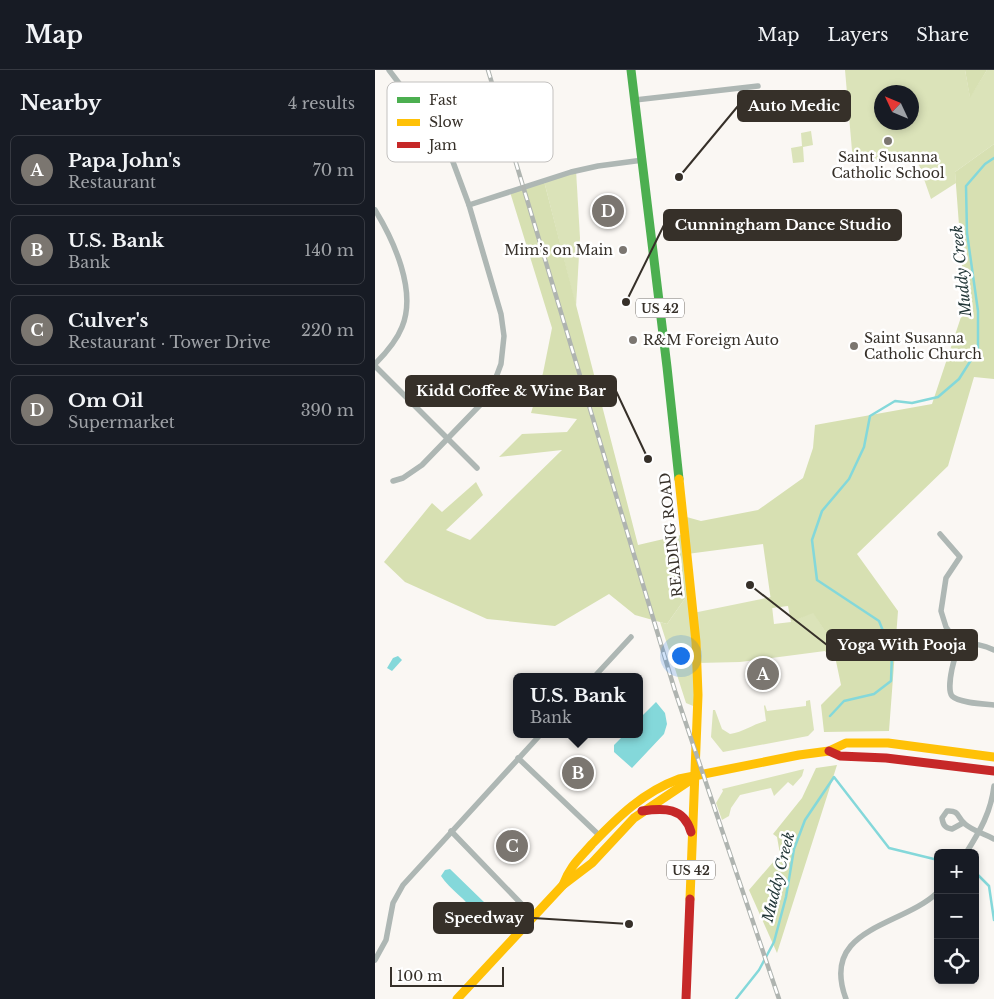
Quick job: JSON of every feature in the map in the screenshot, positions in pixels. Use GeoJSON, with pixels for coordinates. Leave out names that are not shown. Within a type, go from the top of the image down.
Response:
{"type":"FeatureCollection","features":[{"type":"Feature","properties":{"kind":"main road","name":"READING ROAD"},"geometry":{"type":"LineString","coordinates":[[631,70],[667,367],[696,642],[698,695],[686,999]]}},
{"type":"Feature","properties":{"kind":"main road"},"geometry":{"type":"LineString","coordinates":[[563,885],[569,869],[631,806],[650,793],[684,777],[695,777],[799,755],[829,751],[845,743],[888,743],[994,757]]}},
{"type":"Feature","properties":{"kind":"main road"},"geometry":{"type":"LineString","coordinates":[[829,751],[840,756],[886,758],[994,771]]}},
{"type":"Feature","properties":{"kind":"main road"},"geometry":{"type":"LineString","coordinates":[[457,999],[563,885],[578,877],[642,811],[683,788],[695,777]]}},
{"type":"Feature","properties":{"kind":"main road"},"geometry":{"type":"LineString","coordinates":[[642,811],[657,809],[678,814],[686,820],[693,835]]}},
{"type":"Feature","properties":{"kind":"street"},"geometry":{"type":"LineString","coordinates":[[389,70],[398,82]]}},
{"type":"Feature","properties":{"kind":"street"},"geometry":{"type":"LineString","coordinates":[[635,100],[758,86]]}},
{"type":"Feature","properties":{"kind":"street"},"geometry":{"type":"LineString","coordinates":[[469,205],[571,172],[643,160]]}},
{"type":"Feature","properties":{"kind":"street"},"geometry":{"type":"LineString","coordinates":[[393,481],[413,472],[448,440],[487,395],[495,380],[503,353],[504,336],[501,314],[469,205],[453,162]]}},
{"type":"Feature","properties":{"kind":"street"},"geometry":{"type":"LineString","coordinates":[[375,210],[399,259],[407,295],[407,307],[401,330],[392,345],[375,365],[477,468]]}},
{"type":"Feature","properties":{"kind":"street"},"geometry":{"type":"LineString","coordinates":[[940,534],[960,557],[946,578],[941,611],[946,627],[960,647]]}},
{"type":"Feature","properties":{"kind":"street"},"geometry":{"type":"LineString","coordinates":[[598,673],[631,637]]}},
{"type":"Feature","properties":{"kind":"street"},"geometry":{"type":"LineString","coordinates":[[994,650],[971,644],[960,647],[955,654],[949,688],[951,694],[962,700],[994,705]]}},
{"type":"Feature","properties":{"kind":"street"},"geometry":{"type":"LineString","coordinates":[[375,960],[386,940],[393,903],[400,889],[445,837],[537,738]]}},
{"type":"Feature","properties":{"kind":"street"},"geometry":{"type":"LineString","coordinates":[[518,758],[600,836]]}},
{"type":"Feature","properties":{"kind":"street"},"geometry":{"type":"LineString","coordinates":[[968,849],[989,812],[994,786]]}},
{"type":"Feature","properties":{"kind":"street"},"geometry":{"type":"LineString","coordinates":[[963,823],[994,839]]}},
{"type":"Feature","properties":{"kind":"street"},"geometry":{"type":"LineString","coordinates":[[451,831],[534,917]]}},
{"type":"Feature","properties":{"kind":"street"},"geometry":{"type":"LineString","coordinates":[[846,999],[841,983],[842,966],[848,950],[855,941],[873,928],[919,906],[935,894]]}},
{"type":"Feature","properties":{"kind":"green space"},"geometry":{"type":"Polygon","coordinates":[[[845,70],[965,70],[970,97],[987,70],[994,70],[994,144],[955,172],[956,183],[931,199],[918,162],[853,162],[845,70]]]}},
{"type":"Feature","properties":{"kind":"green space"},"geometry":{"type":"Polygon","coordinates":[[[965,70],[987,70],[970,98],[965,70]]]}},
{"type":"Feature","properties":{"kind":"green space"},"geometry":{"type":"Polygon","coordinates":[[[810,100],[812,113],[799,114],[798,102],[810,100]]]}},
{"type":"Feature","properties":{"kind":"green space"},"geometry":{"type":"Polygon","coordinates":[[[811,131],[813,145],[803,147],[804,162],[793,163],[791,148],[802,146],[801,133],[811,131]]]}},
{"type":"Feature","properties":{"kind":"green space"},"geometry":{"type":"Polygon","coordinates":[[[994,144],[994,379],[974,377],[948,466],[857,554],[898,611],[889,731],[824,732],[821,705],[841,685],[832,642],[813,613],[791,622],[788,606],[772,608],[763,544],[687,554],[691,590],[667,624],[635,615],[609,594],[555,626],[487,619],[405,582],[384,562],[432,503],[442,512],[476,482],[483,495],[446,530],[470,540],[562,450],[499,457],[522,434],[567,432],[577,419],[531,413],[543,373],[552,328],[510,192],[544,181],[638,545],[685,534],[683,516],[701,521],[758,510],[803,478],[813,448],[815,425],[932,404],[965,305],[955,172],[994,144]]]}},
{"type":"Feature","properties":{"kind":"green space"},"geometry":{"type":"Polygon","coordinates":[[[576,170],[580,238],[576,307],[544,181],[576,170]]]}},
{"type":"Feature","properties":{"kind":"green space"},"geometry":{"type":"Polygon","coordinates":[[[691,590],[693,613],[771,597],[774,624],[791,622],[813,612],[832,642],[835,654],[828,655],[825,651],[740,662],[698,663],[698,708],[686,703],[660,622],[667,624],[691,590]]]}},
{"type":"Feature","properties":{"kind":"green space"},"geometry":{"type":"Polygon","coordinates":[[[810,700],[814,730],[808,736],[723,752],[711,737],[713,710],[715,710],[722,729],[730,734],[740,732],[766,721],[765,705],[767,711],[806,706],[806,701],[810,700]]]}},
{"type":"Feature","properties":{"kind":"green space"},"geometry":{"type":"Polygon","coordinates":[[[837,765],[777,953],[749,890],[780,854],[777,837],[773,834],[802,798],[816,768],[837,765]]]}},
{"type":"Feature","properties":{"kind":"green space"},"geometry":{"type":"Polygon","coordinates":[[[804,769],[802,776],[793,786],[788,782],[774,796],[771,788],[740,795],[731,808],[729,816],[722,820],[716,803],[723,791],[722,789],[804,769]]]}},
{"type":"Feature","properties":{"kind":"water"},"geometry":{"type":"Polygon","coordinates":[[[398,656],[402,660],[392,671],[387,668],[393,658],[398,656]]]}},
{"type":"Feature","properties":{"kind":"water"},"geometry":{"type":"Polygon","coordinates":[[[656,702],[665,713],[667,724],[664,734],[632,768],[614,752],[614,745],[621,738],[643,738],[643,715],[656,702]]]}},
{"type":"Feature","properties":{"kind":"water"},"geometry":{"type":"Polygon","coordinates":[[[450,869],[486,904],[485,911],[481,916],[475,914],[441,876],[445,870],[450,869]]]}},
{"type":"Feature","properties":{"kind":"waterway","name":"Muddy Creek"},"geometry":{"type":"LineString","coordinates":[[830,716],[844,701],[874,694],[891,681],[892,653],[879,621],[817,580],[812,540],[822,511],[849,479],[864,447],[870,416],[895,401],[912,403],[938,397],[959,379],[978,349],[978,311],[967,233],[966,186],[985,164],[994,158]]}},
{"type":"Feature","properties":{"kind":"waterway","name":"Muddy Creek"},"geometry":{"type":"LineString","coordinates":[[736,999],[759,970],[774,942],[786,897],[794,849],[805,820],[834,777],[889,848],[934,859]]}},
{"type":"Feature","properties":{"kind":"waterway","name":"Muddy Creek"},"geometry":{"type":"LineString","coordinates":[[979,876],[989,886],[994,920]]}},
{"type":"Feature","properties":{"kind":"railway"},"geometry":{"type":"LineString","coordinates":[[488,70],[492,82]]}},
{"type":"Feature","properties":{"kind":"railway"},"geometry":{"type":"LineString","coordinates":[[516,162],[675,691],[779,999]]}},
{"type":"Feature","properties":{"kind":"traffic: fast"},"geometry":{"type":"LineString","coordinates":[[631,70],[679,479]]}},
{"type":"Feature","properties":{"kind":"traffic: slow"},"geometry":{"type":"LineString","coordinates":[[679,479],[696,642],[698,695],[690,899]]}},
{"type":"Feature","properties":{"kind":"traffic: slow"},"geometry":{"type":"LineString","coordinates":[[563,885],[579,859],[621,815],[654,791],[679,779],[799,755],[829,751],[846,743],[888,743],[994,757]]}},
{"type":"Feature","properties":{"kind":"traffic: slow"},"geometry":{"type":"LineString","coordinates":[[457,999],[563,885],[592,863],[634,818],[695,777]]}},
{"type":"Feature","properties":{"kind":"traffic: jam"},"geometry":{"type":"LineString","coordinates":[[829,751],[840,756],[886,758],[994,771]]}},
{"type":"Feature","properties":{"kind":"traffic: jam"},"geometry":{"type":"LineString","coordinates":[[642,811],[658,809],[672,811],[683,818],[691,832]]}},
{"type":"Feature","properties":{"kind":"traffic: jam"},"geometry":{"type":"LineString","coordinates":[[686,999],[690,899]]}},
{"type":"Feature","properties":{"kind":"place","name":"Saint Susanna Catholic School"},"geometry":{"type":"Point","coordinates":[888,141]}},
{"type":"Feature","properties":{"kind":"place","name":"Auto Medic"},"geometry":{"type":"Point","coordinates":[679,177]}},
{"type":"Feature","properties":{"kind":"place","name":"Om Oil"},"geometry":{"type":"Point","coordinates":[608,211]}},
{"type":"Feature","properties":{"kind":"place","name":"Mim’s on Main"},"geometry":{"type":"Point","coordinates":[623,250]}},
{"type":"Feature","properties":{"kind":"place","name":"Cunningham Dance Studio"},"geometry":{"type":"Point","coordinates":[626,302]}},
{"type":"Feature","properties":{"kind":"place","name":"R&M Foreign Auto"},"geometry":{"type":"Point","coordinates":[633,340]}},
{"type":"Feature","properties":{"kind":"place","name":"Saint Susanna Catholic Church"},"geometry":{"type":"Point","coordinates":[854,346]}},
{"type":"Feature","properties":{"kind":"place","name":"Kidd Coffee & Wine Bar"},"geometry":{"type":"Point","coordinates":[648,459]}},
{"type":"Feature","properties":{"kind":"place","name":"Yoga With Pooja"},"geometry":{"type":"Point","coordinates":[750,585]}},
{"type":"Feature","properties":{"kind":"place","name":"Papa John's"},"geometry":{"type":"Point","coordinates":[763,674]}},
{"type":"Feature","properties":{"kind":"place","name":"U.S. Bank"},"geometry":{"type":"Point","coordinates":[578,773]}},
{"type":"Feature","properties":{"kind":"place","name":"Culver's"},"geometry":{"type":"Point","coordinates":[512,846]}},
{"type":"Feature","properties":{"kind":"place","name":"Speedway"},"geometry":{"type":"Point","coordinates":[629,924]}}]}
